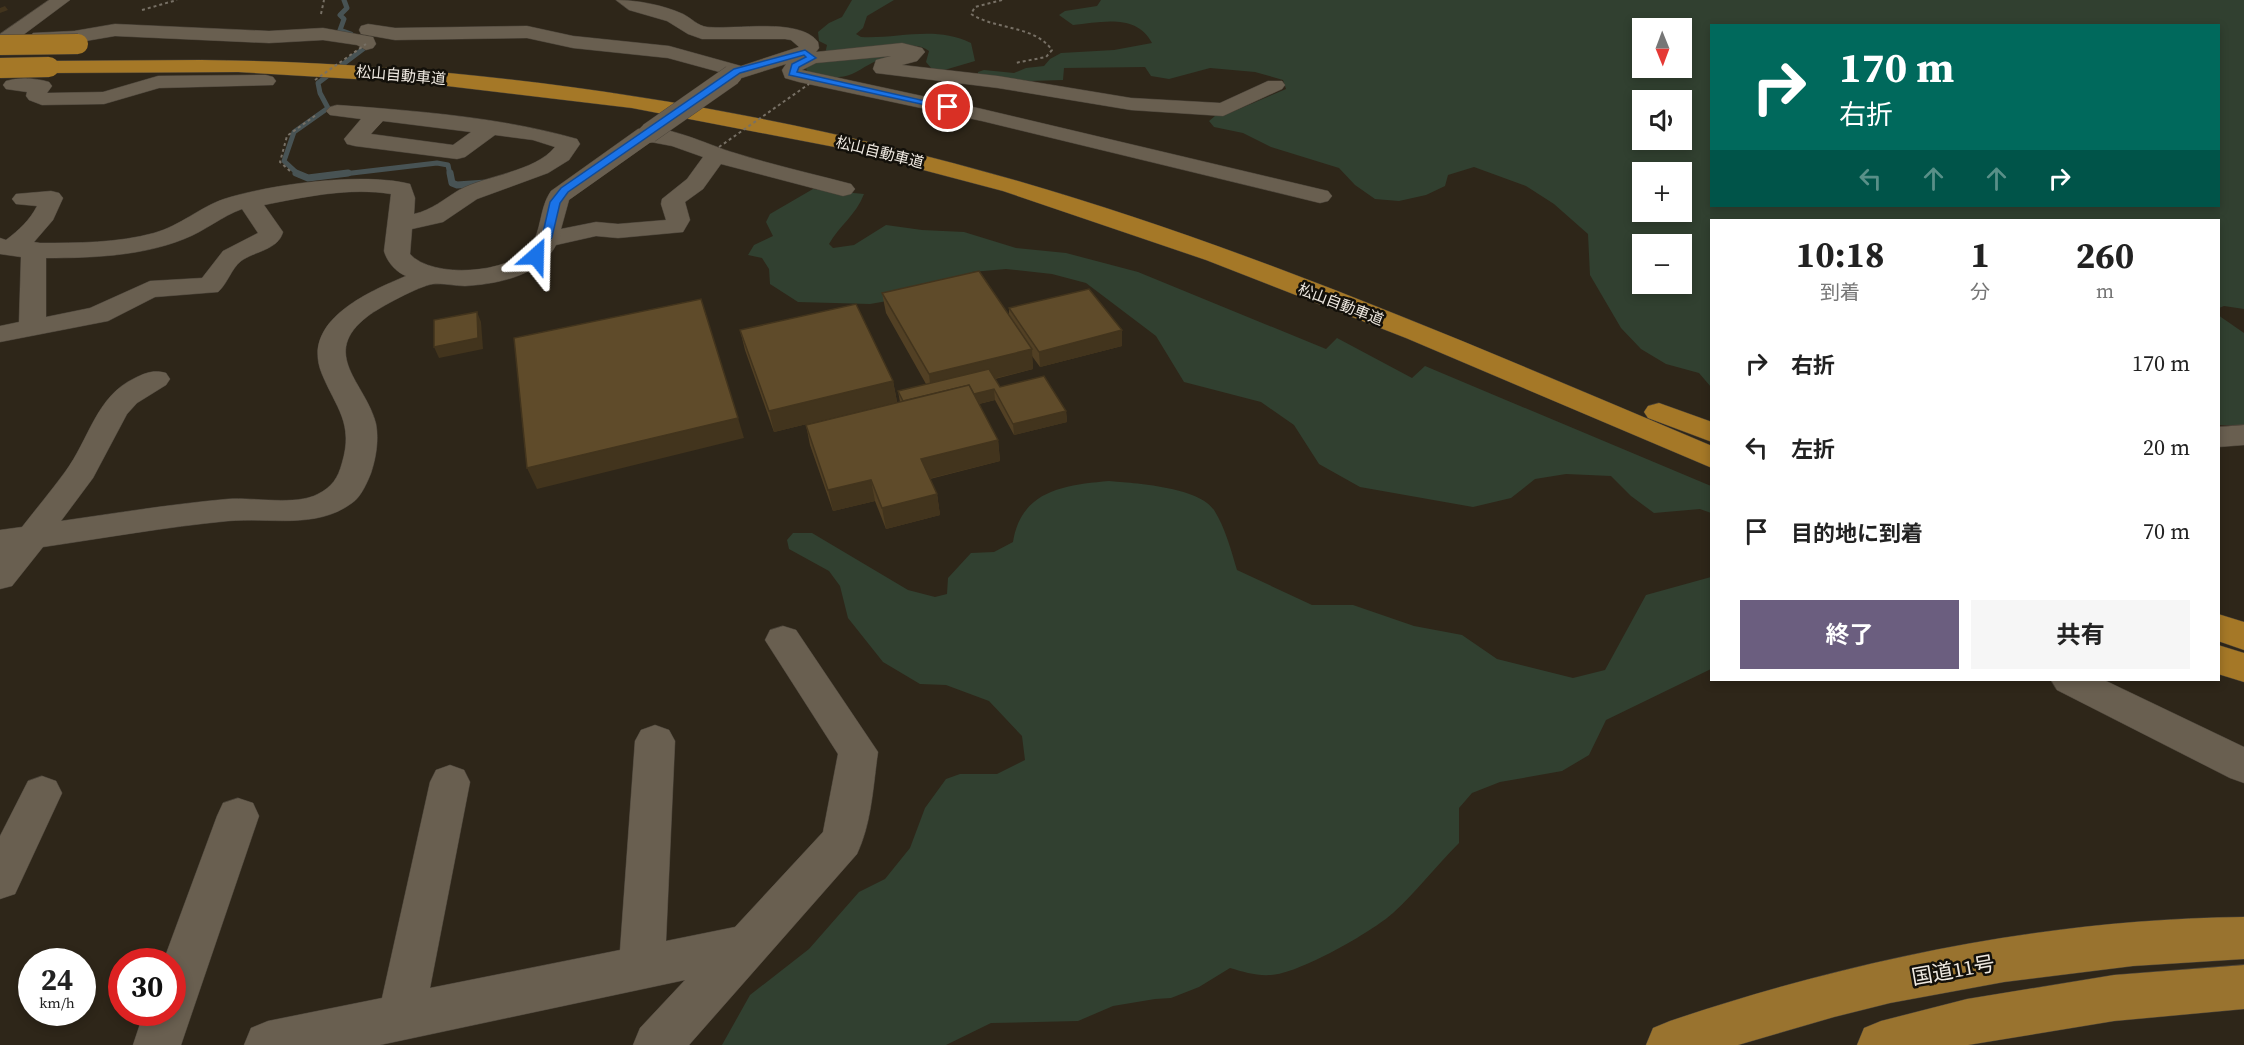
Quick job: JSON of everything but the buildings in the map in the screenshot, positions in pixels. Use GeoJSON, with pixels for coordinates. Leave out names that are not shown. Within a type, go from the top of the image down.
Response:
{"type":"FeatureCollection","features":[{"type":"Feature","properties":{"kind":"highway","name":"松山自動車道"},"geometry":{"type":"LineString","coordinates":[[3,42],[81,40],[272,50],[481,68],[660,92],[823,123],[922,146],[1038,178],[1203,230],[1378,295],[1710,432]]}},
{"type":"Feature","properties":{"kind":"highway","name":"松山自動車道"},"geometry":{"type":"LineString","coordinates":[[0,68],[249,66],[351,71],[507,85],[647,104],[805,134],[900,156],[1025,191],[1168,237],[1365,313],[1710,457]]}},
{"type":"Feature","properties":{"kind":"highway"},"geometry":{"type":"LineString","coordinates":[[2220,628],[2244,636]]}},
{"type":"Feature","properties":{"kind":"highway"},"geometry":{"type":"LineString","coordinates":[[2220,660],[2244,668]]}},
{"type":"Feature","properties":{"kind":"highway","name":"国道11号"},"geometry":{"type":"LineString","coordinates":[[1670,1045],[1791,1006],[1921,974],[2060,952],[2204,938],[2244,938]]}},
{"type":"Feature","properties":{"kind":"highway"},"geometry":{"type":"LineString","coordinates":[[1881,1045],[1967,1022],[2115,998],[2244,987]]}},
{"type":"Feature","properties":{"kind":"street"},"geometry":{"type":"LineString","coordinates":[[3,42],[61,0]]}},
{"type":"Feature","properties":{"kind":"street"},"geometry":{"type":"LineString","coordinates":[[625,0],[633,6],[675,17],[693,30],[702,33],[796,35],[808,42],[809,48],[808,55],[795,66],[792,74],[982,114],[1204,170],[1320,196]]}},
{"type":"Feature","properties":{"kind":"street"},"geometry":{"type":"LineString","coordinates":[[6,90],[47,58],[81,40],[115,30],[269,37],[323,34],[366,41],[367,37],[395,34],[527,32],[573,42],[669,52],[734,73]]}},
{"type":"Feature","properties":{"kind":"street"},"geometry":{"type":"LineString","coordinates":[[0,542],[232,510],[272,511],[314,507],[342,495],[348,488],[358,463],[363,438],[361,419],[335,371],[330,354],[332,342],[345,322],[366,305],[428,277],[481,276],[523,265],[536,256],[546,240],[555,202],[559,196],[734,73],[808,55],[909,50],[915,52],[914,55],[883,64],[883,69],[998,82],[1131,104],[1223,110],[1275,85]]}},
{"type":"Feature","properties":{"kind":"street"},"geometry":{"type":"LineString","coordinates":[[6,90],[42,86],[36,96],[52,100],[104,98],[158,82],[266,81]]}},
{"type":"Feature","properties":{"kind":"street"},"geometry":{"type":"LineString","coordinates":[[337,111],[379,113],[534,134],[568,144],[567,149],[548,164],[469,194],[434,217],[402,224]]}},
{"type":"Feature","properties":{"kind":"street"},"geometry":{"type":"LineString","coordinates":[[379,113],[355,139],[458,152],[491,129]]}},
{"type":"Feature","properties":{"kind":"street"},"geometry":{"type":"LineString","coordinates":[[647,134],[718,150],[843,189]]}},
{"type":"Feature","properties":{"kind":"street"},"geometry":{"type":"LineString","coordinates":[[546,240],[596,229],[618,231],[674,227],[678,220],[673,204],[674,199],[695,184],[718,150]]}},
{"type":"Feature","properties":{"kind":"street"},"geometry":{"type":"LineString","coordinates":[[15,248],[132,245],[175,234],[217,210],[248,200],[359,185],[387,184],[402,189],[405,199],[396,254],[401,262],[412,270],[428,277]]}},
{"type":"Feature","properties":{"kind":"street"},"geometry":{"type":"LineString","coordinates":[[15,248],[31,231],[51,198],[24,199]]}},
{"type":"Feature","properties":{"kind":"street"},"geometry":{"type":"LineString","coordinates":[[0,334],[98,315],[150,289],[209,286],[214,283],[226,262],[233,256],[270,236],[271,232],[248,200]]}},
{"type":"Feature","properties":{"kind":"street"},"geometry":{"type":"LineString","coordinates":[[132,245],[150,289]]}},
{"type":"Feature","properties":{"kind":"street"},"geometry":{"type":"LineString","coordinates":[[15,248],[32,327]]}},
{"type":"Feature","properties":{"kind":"street"},"geometry":{"type":"LineString","coordinates":[[0,577],[35,537],[77,478],[117,405],[139,386],[156,379]]}},
{"type":"Feature","properties":{"kind":"street"},"geometry":{"type":"LineString","coordinates":[[2220,437],[2244,435]]}},
{"type":"Feature","properties":{"kind":"street"},"geometry":{"type":"LineString","coordinates":[[657,1045],[842,841],[849,814],[858,752],[783,640]]}},
{"type":"Feature","properties":{"kind":"street"},"geometry":{"type":"LineString","coordinates":[[2072,681],[2244,766]]}},
{"type":"Feature","properties":{"kind":"street"},"geometry":{"type":"LineString","coordinates":[[642,967],[655,741]]}},
{"type":"Feature","properties":{"kind":"street"},"geometry":{"type":"LineString","coordinates":[[401,1017],[450,782]]}},
{"type":"Feature","properties":{"kind":"street"},"geometry":{"type":"LineString","coordinates":[[0,880],[42,793]]}},
{"type":"Feature","properties":{"kind":"street"},"geometry":{"type":"LineString","coordinates":[[186,962],[238,816]]}},
{"type":"Feature","properties":{"kind":"street"},"geometry":{"type":"LineString","coordinates":[[268,1045],[745,946]]}},
{"type":"Feature","properties":{"kind":"street"},"geometry":{"type":"LineString","coordinates":[[157,1045],[163,1026]]}},
{"type":"Feature","properties":{"kind":"path"},"geometry":{"type":"LineString","coordinates":[[1002,0],[975,7],[971,10],[971,14],[985,22],[1044,40],[1052,50],[1046,57],[1011,63]]}},
{"type":"Feature","properties":{"kind":"path"},"geometry":{"type":"LineString","coordinates":[[315,80],[367,37]]}},
{"type":"Feature","properties":{"kind":"path"},"geometry":{"type":"LineString","coordinates":[[718,150],[809,84]]}},
{"type":"Feature","properties":{"kind":"green space"},"geometry":{"type":"Polygon","coordinates":[[[852,0],[894,0],[867,16],[863,28],[856,34],[861,37],[944,35],[971,43],[975,61],[941,71],[932,69],[926,62],[929,51],[919,46],[906,46],[895,50],[887,58],[847,76],[830,77],[808,74],[806,68],[825,54],[827,45],[819,41],[818,32],[829,23],[842,17],[852,0]]]}},
{"type":"Feature","properties":{"kind":"green space"},"geometry":{"type":"Polygon","coordinates":[[[1101,0],[2244,0],[2244,309],[2224,306],[2220,308],[2220,219],[1710,219],[1710,386],[1699,373],[1666,364],[1641,349],[1621,328],[1590,275],[1588,234],[1554,204],[1526,186],[1474,167],[1448,175],[1445,186],[1426,195],[1399,201],[1375,199],[1355,185],[1339,168],[1271,147],[1243,133],[1214,127],[1209,121],[1215,116],[1232,112],[1286,89],[1283,80],[1255,72],[1210,68],[1169,79],[1151,76],[1145,67],[1064,68],[1063,80],[1030,81],[978,75],[978,72],[984,70],[1014,73],[1026,68],[1044,66],[1050,59],[1061,53],[1114,50],[1152,43],[1145,33],[1128,23],[1106,21],[1073,25],[1059,15],[1065,11],[1097,6],[1101,0]]]}},
{"type":"Feature","properties":{"kind":"green space"},"geometry":{"type":"Polygon","coordinates":[[[813,189],[864,194],[857,208],[829,244],[833,248],[854,245],[886,225],[964,232],[1016,248],[1066,253],[1138,272],[1326,349],[1337,338],[1412,378],[1425,366],[1710,486],[1710,513],[1700,509],[1654,513],[1631,496],[1611,476],[1566,474],[1535,479],[1511,498],[1473,507],[1360,487],[1319,464],[1294,425],[1261,402],[1184,382],[1156,336],[1086,283],[1052,274],[1006,269],[972,272],[959,280],[916,296],[870,304],[798,302],[770,284],[769,269],[762,258],[748,255],[754,245],[773,236],[766,222],[770,214],[813,189]]]}},
{"type":"Feature","properties":{"kind":"green space"},"geometry":{"type":"Polygon","coordinates":[[[2220,316],[2244,333],[2244,425],[2220,425],[2220,316]]]}},
{"type":"Feature","properties":{"kind":"green space"},"geometry":{"type":"Polygon","coordinates":[[[1109,481],[1134,483],[1181,491],[1195,496],[1214,510],[1237,570],[1312,605],[1353,605],[1414,626],[1462,635],[1497,659],[1573,678],[1605,670],[1646,595],[1710,577],[1710,669],[1606,720],[1589,755],[1562,771],[1500,782],[1472,793],[1459,808],[1459,843],[1401,905],[1383,921],[1352,941],[1298,968],[1266,975],[1230,968],[1199,987],[1171,998],[1113,1006],[1078,1021],[991,1023],[946,1045],[722,1045],[750,995],[809,949],[859,892],[885,879],[910,848],[925,808],[946,779],[960,774],[997,774],[1025,760],[1022,736],[989,701],[946,685],[920,684],[883,662],[848,618],[840,586],[829,571],[789,549],[787,540],[793,533],[812,533],[908,590],[935,597],[947,594],[948,578],[971,553],[994,552],[1013,542],[1025,511],[1035,501],[1061,488],[1109,481]]]}},
{"type":"Feature","properties":{"kind":"waterway"},"geometry":{"type":"LineString","coordinates":[[344,0],[347,8],[340,15],[344,19],[340,30],[351,34]]}},
{"type":"Feature","properties":{"kind":"waterway"},"geometry":{"type":"LineString","coordinates":[[298,174],[284,161],[294,132],[328,108],[320,93],[318,83],[371,43]]}},
{"type":"Feature","properties":{"kind":"waterway"},"geometry":{"type":"LineString","coordinates":[[335,175],[437,163],[448,165],[450,175]]}},
{"type":"Feature","properties":{"kind":"waterway"},"geometry":{"type":"LineString","coordinates":[[298,174],[308,178],[348,173]]}},
{"type":"Feature","properties":{"kind":"waterway"},"geometry":{"type":"LineString","coordinates":[[450,173],[452,183],[457,185],[486,183]]}},
{"type":"Feature","properties":{"kind":"route"},"geometry":{"type":"LineString","coordinates":[[536,256],[543,248],[547,237],[555,202],[565,190],[737,71],[805,52],[812,58],[795,66],[792,74],[948,107]]}}]}
